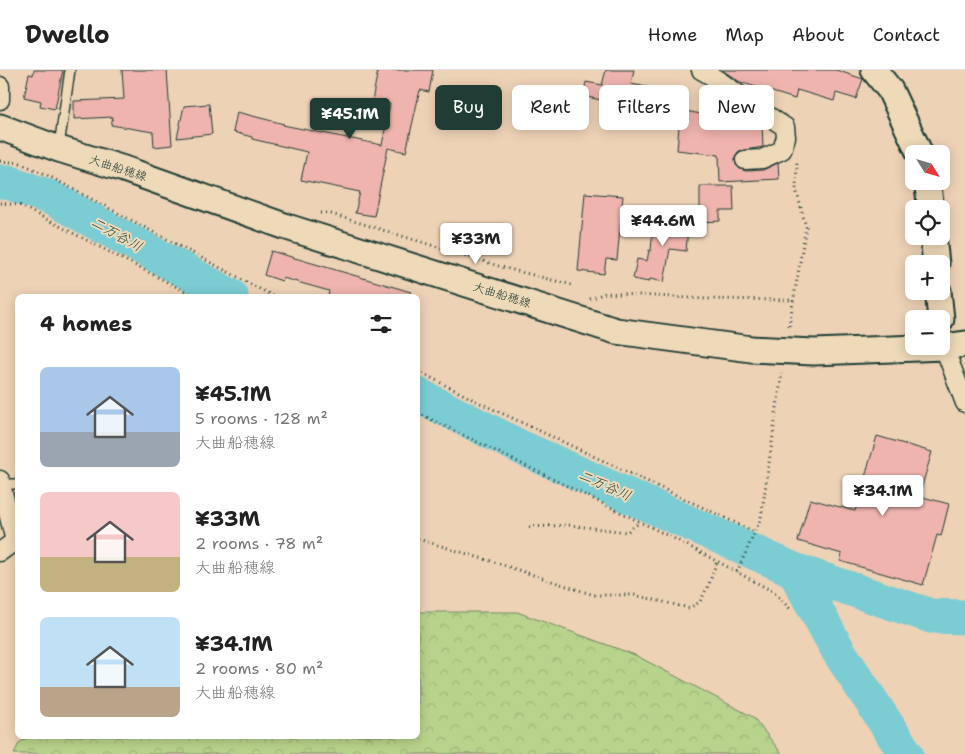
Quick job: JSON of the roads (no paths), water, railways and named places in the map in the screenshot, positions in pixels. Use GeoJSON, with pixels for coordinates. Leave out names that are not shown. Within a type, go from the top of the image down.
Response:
{"type":"FeatureCollection","features":[{"type":"Feature","properties":{"kind":"main road"},"geometry":{"type":"LineString","coordinates":[[874,70],[890,90],[916,145]]}},
{"type":"Feature","properties":{"kind":"main road","name":"大曲船穂線"},"geometry":{"type":"LineString","coordinates":[[0,128],[124,169],[294,229],[616,330],[750,349],[814,352],[955,346]]}},
{"type":"Feature","properties":{"kind":"street"},"geometry":{"type":"LineString","coordinates":[[701,70],[737,92],[770,118],[785,127],[786,137],[782,150],[762,159],[745,160]]}},
{"type":"Feature","properties":{"kind":"street"},"geometry":{"type":"LineString","coordinates":[[0,86],[0,100]]}},
{"type":"Feature","properties":{"kind":"street"},"geometry":{"type":"LineString","coordinates":[[955,346],[965,403]]}},
{"type":"Feature","properties":{"kind":"street"},"geometry":{"type":"LineString","coordinates":[[6,482],[4,515],[15,537]]}},
{"type":"Feature","properties":{"kind":"street"},"geometry":{"type":"LineString","coordinates":[[0,552],[15,543]]}},
{"type":"Feature","properties":{"kind":"lane"},"geometry":{"type":"LineString","coordinates":[[59,149],[70,70]]}},
{"type":"Feature","properties":{"kind":"waterway","name":"二万谷川"},"geometry":{"type":"LineString","coordinates":[[0,182],[8,182],[51,198],[227,294]]}},
{"type":"Feature","properties":{"kind":"waterway","name":"二万谷川"},"geometry":{"type":"LineString","coordinates":[[420,396],[522,448],[794,570],[931,616],[965,617]]}},
{"type":"Feature","properties":{"kind":"waterway","name":"二万谷川"},"geometry":{"type":"LineString","coordinates":[[794,570],[839,652],[906,754]]}}]}
